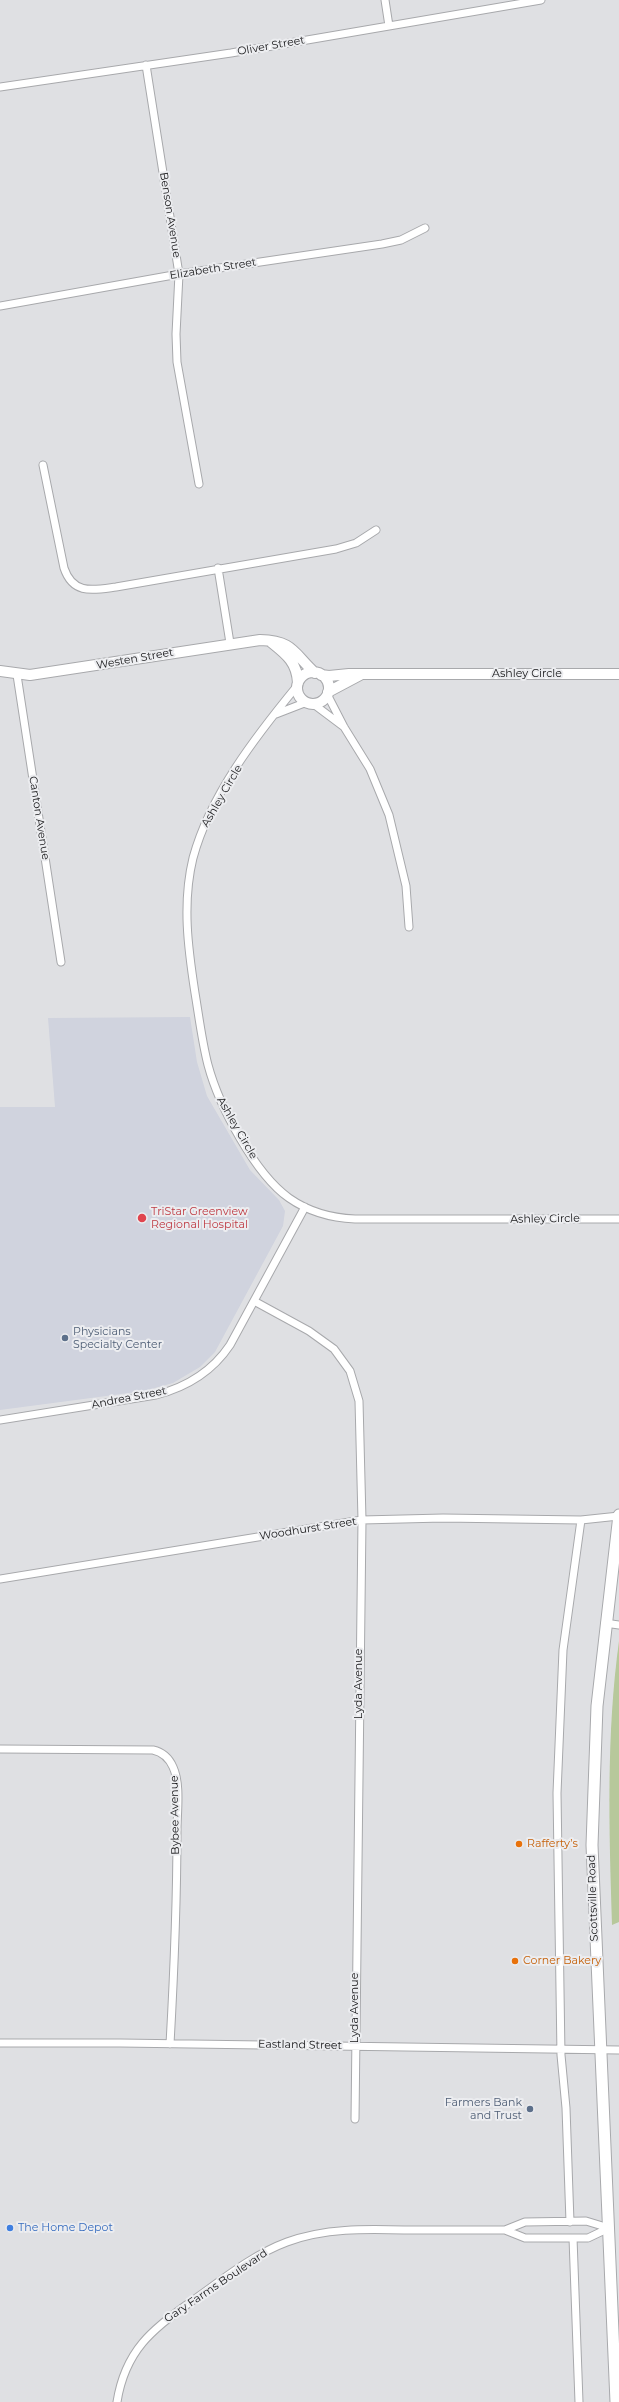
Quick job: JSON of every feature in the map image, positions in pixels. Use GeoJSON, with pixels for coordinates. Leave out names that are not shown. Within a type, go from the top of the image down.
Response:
{"type":"FeatureCollection","features":[{"type":"Feature","properties":{"kind":"main road","name":"Scottsville Road"},"geometry":{"type":"LineString","coordinates":[[616,2402],[593,1898],[592,1787],[597,1706],[605,1623],[619,1516]]}},
{"type":"Feature","properties":{"kind":"street"},"geometry":{"type":"LineString","coordinates":[[385,0],[389,26]]}},
{"type":"Feature","properties":{"kind":"street","name":"Oliver Street"},"geometry":{"type":"LineString","coordinates":[[0,87],[231,53],[541,0]]}},
{"type":"Feature","properties":{"kind":"street","name":"Benson Avenue"},"geometry":{"type":"LineString","coordinates":[[146,65],[179,274],[176,334],[177,362],[199,484]]}},
{"type":"Feature","properties":{"kind":"street","name":"Elizabeth Street"},"geometry":{"type":"LineString","coordinates":[[0,306],[179,274],[382,244],[401,240],[424,228]]}},
{"type":"Feature","properties":{"kind":"street"},"geometry":{"type":"LineString","coordinates":[[44,465],[64,568],[68,580],[74,585],[85,589],[94,590],[336,549],[356,543],[376,530]]}},
{"type":"Feature","properties":{"kind":"street"},"geometry":{"type":"LineString","coordinates":[[218,568],[230,644]]}},
{"type":"Feature","properties":{"kind":"street"},"geometry":{"type":"LineString","coordinates":[[269,640],[290,658],[298,674],[297,685],[299,696],[344,727]]}},
{"type":"Feature","properties":{"kind":"street","name":"Westen Street"},"geometry":{"type":"LineString","coordinates":[[0,671],[17,675],[70,670],[230,644],[269,640],[278,641],[288,645],[318,674]]}},
{"type":"Feature","properties":{"kind":"street"},"geometry":{"type":"LineString","coordinates":[[297,685],[306,673],[318,674],[326,680],[328,693],[344,727],[370,769],[389,815],[406,886],[409,927]]}},
{"type":"Feature","properties":{"kind":"street","name":"Ashley Circle"},"geometry":{"type":"LineString","coordinates":[[318,674],[329,676],[362,674],[619,674]]}},
{"type":"Feature","properties":{"kind":"street","name":"Ashley Circle"},"geometry":{"type":"LineString","coordinates":[[328,693],[362,674]]}},
{"type":"Feature","properties":{"kind":"street","name":"Canton Avenue"},"geometry":{"type":"LineString","coordinates":[[17,675],[61,962]]}},
{"type":"Feature","properties":{"kind":"street","name":"Ashley Circle"},"geometry":{"type":"LineString","coordinates":[[297,685],[251,746],[206,823],[192,866],[186,914],[200,1025],[208,1065],[217,1092],[235,1129],[272,1182],[288,1198],[330,1217],[355,1220],[619,1219]]}},
{"type":"Feature","properties":{"kind":"street"},"geometry":{"type":"LineString","coordinates":[[276,714],[309,703],[321,701],[328,693]]}},
{"type":"Feature","properties":{"kind":"street","name":"Andrea Street"},"geometry":{"type":"LineString","coordinates":[[0,1420],[156,1395],[179,1388],[208,1370],[224,1354],[305,1207]]}},
{"type":"Feature","properties":{"kind":"street","name":"Lyda Avenue"},"geometry":{"type":"LineString","coordinates":[[254,1301],[318,1336],[334,1349],[350,1371],[357,1389],[360,1414],[362,1520],[355,2119]]}},
{"type":"Feature","properties":{"kind":"street","name":"Woodhurst Street"},"geometry":{"type":"LineString","coordinates":[[0,1579],[362,1520],[443,1518],[581,1520],[619,1516]]}},
{"type":"Feature","properties":{"kind":"street"},"geometry":{"type":"LineString","coordinates":[[570,2222],[566,2108],[561,2048],[557,1793],[563,1650],[581,1535],[581,1520]]}},
{"type":"Feature","properties":{"kind":"street"},"geometry":{"type":"LineString","coordinates":[[605,1623],[619,1625]]}},
{"type":"Feature","properties":{"kind":"street","name":"Bybee Avenue"},"geometry":{"type":"LineString","coordinates":[[0,1749],[153,1750],[163,1754],[173,1766],[177,1788],[176,1950],[170,2044]]}},
{"type":"Feature","properties":{"kind":"street","name":"Eastland Street"},"geometry":{"type":"LineString","coordinates":[[0,2043],[561,2048],[619,2050]]}},
{"type":"Feature","properties":{"kind":"street","name":"Gary Farms Boulevard"},"geometry":{"type":"LineString","coordinates":[[117,2402],[124,2372],[131,2358],[148,2335],[171,2316],[251,2260],[278,2246],[314,2234],[347,2230],[505,2230],[525,2222],[586,2221],[609,2228]]}},
{"type":"Feature","properties":{"kind":"street","name":"Gary Farms Boulevard"},"geometry":{"type":"LineString","coordinates":[[505,2230],[525,2238],[588,2238],[609,2228]]}},
{"type":"Feature","properties":{"kind":"street"},"geometry":{"type":"LineString","coordinates":[[573,2238],[579,2402]]}},
{"type":"Feature","properties":{"kind":"shaded area","name":"TriStar Greenview Regional Hospital"},"geometry":{"type":"Polygon","coordinates":[[[190,1017],[197,1062],[207,1096],[250,1170],[279,1200],[285,1211],[283,1226],[215,1352],[200,1367],[173,1383],[144,1391],[0,1410],[0,1107],[55,1107],[48,1018],[190,1017]]]}},
{"type":"Feature","properties":{"kind":"green space"},"geometry":{"type":"Polygon","coordinates":[[[619,1641],[619,1922],[612,1925],[609,1819],[610,1747],[619,1641]]]}},
{"type":"Feature","properties":{"kind":"place","name":"TriStar Greenview Regional Hospital"},"geometry":{"type":"Point","coordinates":[142,1218]}},
{"type":"Feature","properties":{"kind":"place","name":"Physicians Specialty Center"},"geometry":{"type":"Point","coordinates":[65,1338]}},
{"type":"Feature","properties":{"kind":"place","name":"Rafferty’s"},"geometry":{"type":"Point","coordinates":[519,1844]}},
{"type":"Feature","properties":{"kind":"place","name":"Corner Bakery"},"geometry":{"type":"Point","coordinates":[515,1961]}},
{"type":"Feature","properties":{"kind":"place","name":"Farmers Bank and Trust"},"geometry":{"type":"Point","coordinates":[530,2109]}},
{"type":"Feature","properties":{"kind":"place","name":"The Home Depot"},"geometry":{"type":"Point","coordinates":[10,2228]}}]}
